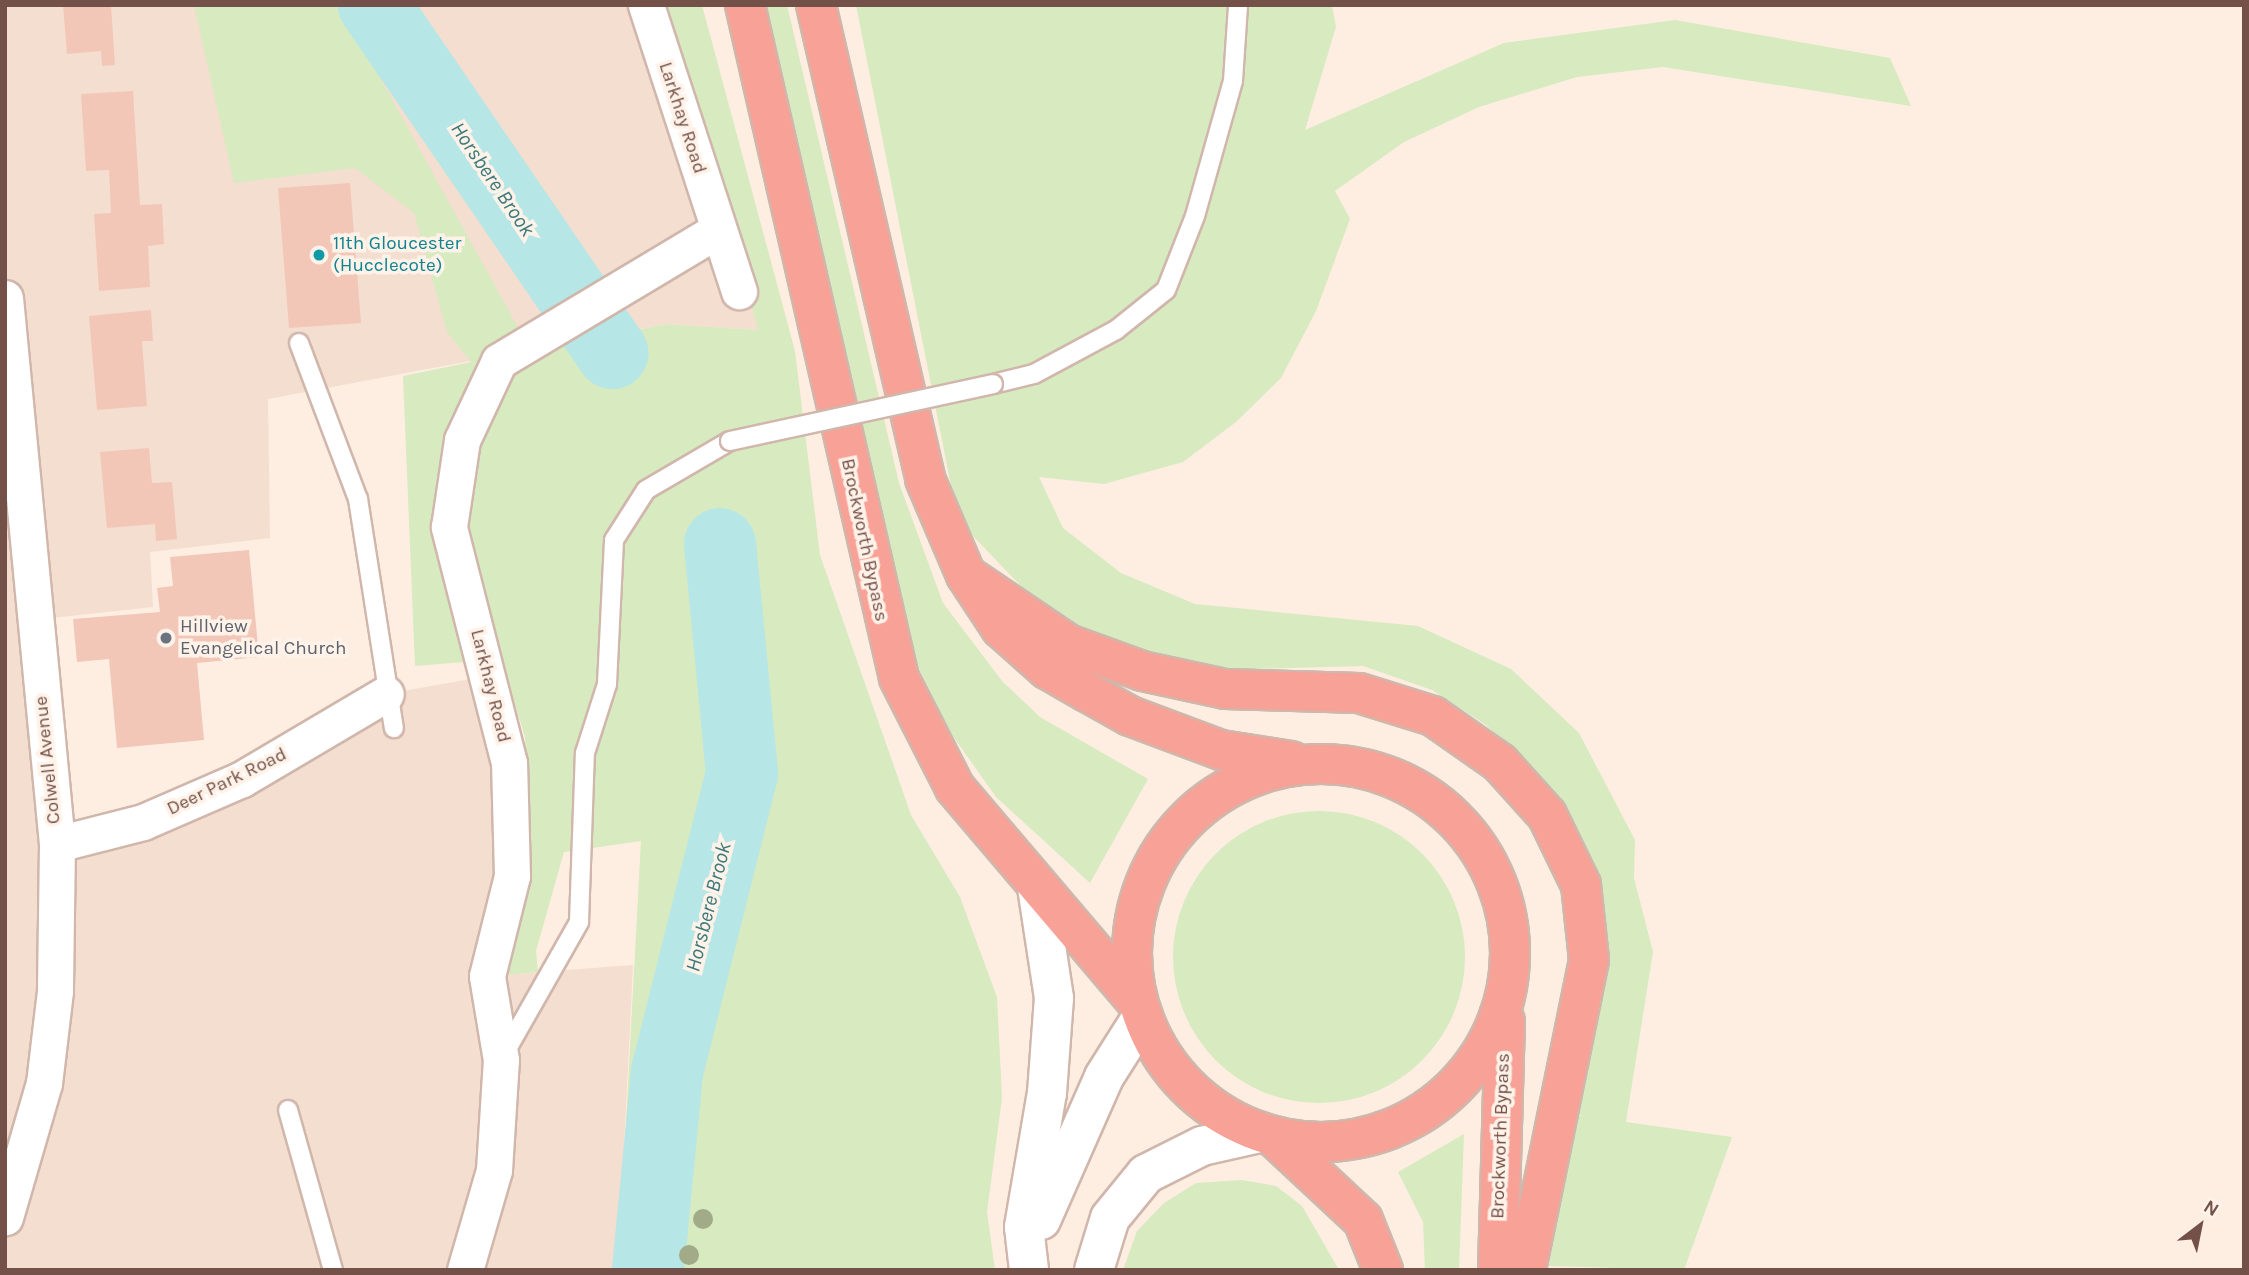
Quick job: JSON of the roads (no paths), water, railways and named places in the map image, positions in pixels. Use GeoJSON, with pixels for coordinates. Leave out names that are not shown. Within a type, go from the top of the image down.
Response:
{"type":"FeatureCollection","features":[{"type":"Feature","properties":{"kind":"highway","name":"Brockworth Bypass"},"geometry":{"type":"LineString","coordinates":[[745,5],[885,639],[955,788],[1140,1010],[1187,1088],[1267,1136]]}},
{"type":"Feature","properties":{"kind":"highway"},"geometry":{"type":"LineString","coordinates":[[816,5],[925,479],[966,575],[1022,648],[1130,716],[1221,750],[1311,764]]}},
{"type":"Feature","properties":{"kind":"highway"},"geometry":{"type":"LineString","coordinates":[[966,575],[1068,644],[1142,671],[1226,689],[1359,693],[1433,716],[1500,763],[1547,815],[1581,885],[1589,960],[1526,1270]]}},
{"type":"Feature","properties":{"kind":"highway","name":"Brockworth Bypass"},"geometry":{"type":"LineString","coordinates":[[1311,764],[1381,773],[1444,808],[1468,834],[1489,863],[1510,930],[1498,1270]]}},
{"type":"Feature","properties":{"kind":"highway"},"geometry":{"type":"LineString","coordinates":[[1140,1010],[1131,947],[1137,914],[1167,842],[1206,802],[1256,774],[1311,764]]}},
{"type":"Feature","properties":{"kind":"highway"},"geometry":{"type":"LineString","coordinates":[[1267,1136],[1334,1143],[1392,1130],[1443,1100],[1482,1056],[1506,1002]]}},
{"type":"Feature","properties":{"kind":"highway"},"geometry":{"type":"LineString","coordinates":[[1267,1136],[1363,1220],[1383,1270]]}},
{"type":"Feature","properties":{"kind":"street","name":"Larkhay Road"},"geometry":{"type":"LineString","coordinates":[[646,5],[739,291]]}},
{"type":"Feature","properties":{"kind":"street","name":"Larkhay Road"},"geometry":{"type":"LineString","coordinates":[[465,1270],[494,1170],[501,1060],[487,976],[512,876],[509,763],[449,527],[462,440],[481,390],[499,361],[616,294],[718,230]]}},
{"type":"Feature","properties":{"kind":"street","name":"Colwell Avenue"},"geometry":{"type":"LineString","coordinates":[[5,298],[13,475],[57,844],[55,991],[44,1083],[8,1194]]}},
{"type":"Feature","properties":{"kind":"street","name":"Deer Park Road"},"geometry":{"type":"LineString","coordinates":[[57,844],[143,822],[242,779],[386,694]]}},
{"type":"Feature","properties":{"kind":"street"},"geometry":{"type":"LineString","coordinates":[[1030,1270],[1024,1227],[1053,1011],[1037,887]]}},
{"type":"Feature","properties":{"kind":"street"},"geometry":{"type":"LineString","coordinates":[[1030,1270],[1057,1174],[1140,1010]]}},
{"type":"Feature","properties":{"kind":"street"},"geometry":{"type":"LineString","coordinates":[[1094,1270],[1110,1218],[1146,1174],[1202,1146],[1267,1136]]}},
{"type":"Feature","properties":{"kind":"lane"},"geometry":{"type":"LineString","coordinates":[[501,1060],[579,922],[585,753],[607,684],[614,540],[646,490],[730,441],[1034,374],[1116,330],[1166,290],[1195,216],[1233,80],[1238,5]]}},
{"type":"Feature","properties":{"kind":"lane"},"geometry":{"type":"LineString","coordinates":[[299,343],[358,499],[386,694],[394,728]]}},
{"type":"Feature","properties":{"kind":"lane"},"geometry":{"type":"LineString","coordinates":[[288,1111],[333,1270]]}},
{"type":"Feature","properties":{"kind":"waterway","name":"Horsbere Brook"},"geometry":{"type":"LineString","coordinates":[[374,5],[612,353]]}},
{"type":"Feature","properties":{"kind":"waterway","name":"Horsbere Brook"},"geometry":{"type":"LineString","coordinates":[[648,1270],[667,1072],[742,773],[720,544]]}},
{"type":"Feature","properties":{"kind":"place","name":"11th Gloucester (Hucclecote)"},"geometry":{"type":"Point","coordinates":[319,255]}},
{"type":"Feature","properties":{"kind":"place","name":"Hillview Evangelical Church"},"geometry":{"type":"Point","coordinates":[166,638]}}]}
